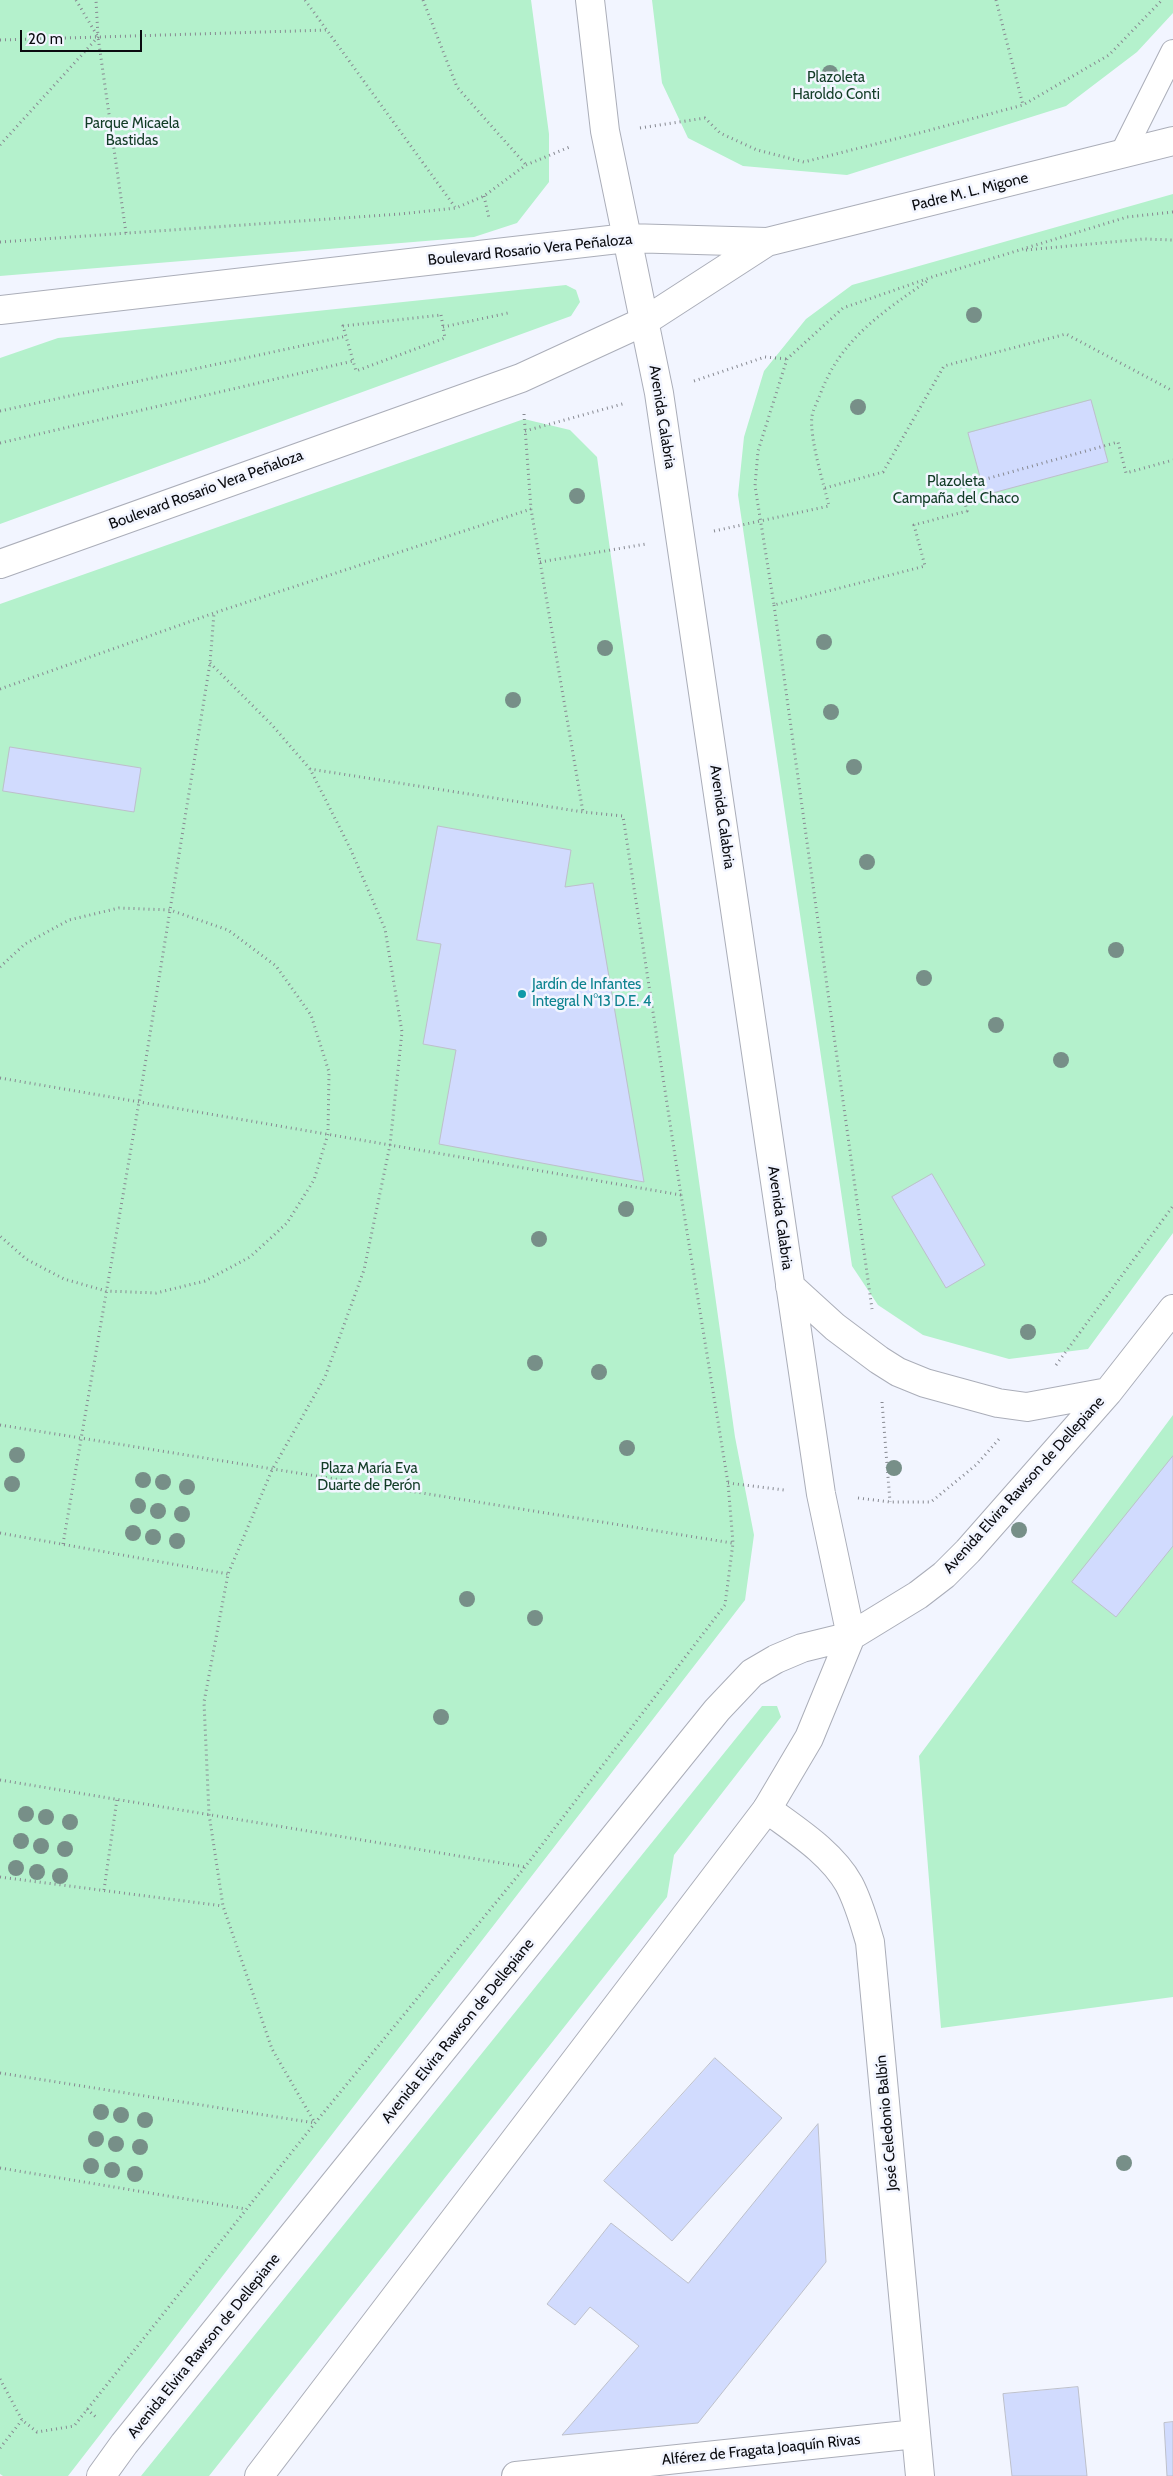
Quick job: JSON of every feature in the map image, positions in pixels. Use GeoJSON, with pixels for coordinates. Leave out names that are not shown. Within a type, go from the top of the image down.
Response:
{"type":"FeatureCollection","features":[{"type":"Feature","properties":{"kind":"main road","name":"Avenida Calabria"},"geometry":{"type":"LineString","coordinates":[[590,0],[605,131],[659,393],[821,1494],[851,1636]]}},
{"type":"Feature","properties":{"kind":"main road","name":"Padre M. L. Migone"},"geometry":{"type":"LineString","coordinates":[[767,242],[1173,141]]}},
{"type":"Feature","properties":{"kind":"main road","name":"Boulevard Rosario Vera Peñaloza"},"geometry":{"type":"LineString","coordinates":[[0,310],[627,238],[767,242]]}},
{"type":"Feature","properties":{"kind":"main road","name":"Boulevard Rosario Vera Peñaloza"},"geometry":{"type":"LineString","coordinates":[[0,564],[521,378],[645,321],[767,242]]}},
{"type":"Feature","properties":{"kind":"main road"},"geometry":{"type":"LineString","coordinates":[[790,1286],[835,1327],[879,1360],[898,1372],[925,1382],[962,1394],[1027,1407],[1108,1392]]}},
{"type":"Feature","properties":{"kind":"main road","name":"Avenida Elvira Rawson de Dellepiane"},"geometry":{"type":"LineString","coordinates":[[101,2476],[124,2444],[717,1710],[752,1673],[776,1658],[802,1648],[851,1636],[918,1595],[944,1575],[968,1551],[1108,1392],[1173,1309]]}},
{"type":"Feature","properties":{"kind":"main road"},"geometry":{"type":"LineString","coordinates":[[259,2476],[767,1809],[808,1738],[851,1636]]}},
{"type":"Feature","properties":{"kind":"main road","name":"José Celedonio Balbín"},"geometry":{"type":"LineString","coordinates":[[767,1809],[807,1839],[830,1860],[848,1882],[860,1908],[870,1942],[920,2476]]}},
{"type":"Feature","properties":{"kind":"main road","name":"Alférez de Fragata Joaquín Rivas"},"geometry":{"type":"LineString","coordinates":[[516,2476],[916,2434]]}},
{"type":"Feature","properties":{"kind":"lane"},"geometry":{"type":"LineString","coordinates":[[1122,154],[1173,52]]}},
{"type":"Feature","properties":{"kind":"path"},"geometry":{"type":"LineString","coordinates":[[76,0],[98,37]]}},
{"type":"Feature","properties":{"kind":"path"},"geometry":{"type":"LineString","coordinates":[[96,0],[98,37],[126,233]]}},
{"type":"Feature","properties":{"kind":"path"},"geometry":{"type":"LineString","coordinates":[[305,0],[456,208]]}},
{"type":"Feature","properties":{"kind":"path"},"geometry":{"type":"LineString","coordinates":[[423,0],[457,87],[526,165]]}},
{"type":"Feature","properties":{"kind":"path"},"geometry":{"type":"LineString","coordinates":[[996,0],[1023,105]]}},
{"type":"Feature","properties":{"kind":"path"},"geometry":{"type":"LineString","coordinates":[[0,242],[400,214],[456,208],[484,196],[526,165],[605,131],[673,124],[704,118],[720,133],[757,150],[804,162],[1023,105],[1109,55],[1162,0]]}},
{"type":"Feature","properties":{"kind":"path"},"geometry":{"type":"LineString","coordinates":[[0,40],[328,30]]}},
{"type":"Feature","properties":{"kind":"path"},"geometry":{"type":"LineString","coordinates":[[0,145],[98,37]]}},
{"type":"Feature","properties":{"kind":"path"},"geometry":{"type":"LineString","coordinates":[[890,1502],[879,1360],[774,605],[755,486],[758,451],[787,359],[843,308],[935,276],[1127,216],[1173,212]]}},
{"type":"Feature","properties":{"kind":"path"},"geometry":{"type":"LineString","coordinates":[[1018,251],[1144,239],[1173,240]]}},
{"type":"Feature","properties":{"kind":"path"},"geometry":{"type":"LineString","coordinates":[[777,518],[829,506],[817,456],[812,417],[826,377],[850,340],[884,311],[935,276]]}},
{"type":"Feature","properties":{"kind":"path"},"geometry":{"type":"LineString","coordinates":[[443,328],[508,313]]}},
{"type":"Feature","properties":{"kind":"path"},"geometry":{"type":"LineString","coordinates":[[441,315],[443,328],[445,338],[356,371],[343,326],[441,315]]}},
{"type":"Feature","properties":{"kind":"path"},"geometry":{"type":"LineString","coordinates":[[825,488],[884,472],[944,366],[1066,334],[1173,391]]}},
{"type":"Feature","properties":{"kind":"path"},"geometry":{"type":"LineString","coordinates":[[0,411],[347,336]]}},
{"type":"Feature","properties":{"kind":"path"},"geometry":{"type":"LineString","coordinates":[[0,443],[353,361]]}},
{"type":"Feature","properties":{"kind":"path"},"geometry":{"type":"LineString","coordinates":[[521,378],[531,509],[583,812]]}},
{"type":"Feature","properties":{"kind":"path"},"geometry":{"type":"LineString","coordinates":[[774,605],[925,566],[914,525],[967,511],[961,486],[1118,442],[1126,473],[1173,460]]}},
{"type":"Feature","properties":{"kind":"path"},"geometry":{"type":"LineString","coordinates":[[0,689],[214,613],[531,509]]}},
{"type":"Feature","properties":{"kind":"path"},"geometry":{"type":"LineString","coordinates":[[63,1544],[139,1102],[210,663],[214,613]]}},
{"type":"Feature","properties":{"kind":"path"},"geometry":{"type":"LineString","coordinates":[[210,663],[272,725],[310,769],[350,848],[385,929],[402,1032],[390,1145],[364,1270],[326,1377],[272,1470],[228,1574],[204,1702],[209,1814],[223,1906],[272,2050],[315,2123]]}},
{"type":"Feature","properties":{"kind":"path"},"geometry":{"type":"LineString","coordinates":[[0,2380],[22,2420],[37,2432],[74,2426],[315,2123],[525,1867],[725,1605],[732,1543],[728,1483],[680,1195],[624,816],[583,812],[310,769]]}},
{"type":"Feature","properties":{"kind":"path"},"geometry":{"type":"LineString","coordinates":[[0,967],[25,944],[69,920],[119,908],[170,910],[228,930],[276,966],[311,1015],[329,1072],[328,1134],[314,1180],[287,1223],[250,1257],[205,1281],[156,1293],[106,1291],[64,1279],[26,1259],[0,1236]]}},
{"type":"Feature","properties":{"kind":"path"},"geometry":{"type":"LineString","coordinates":[[0,1078],[680,1195]]}},
{"type":"Feature","properties":{"kind":"path"},"geometry":{"type":"LineString","coordinates":[[0,1425],[732,1543]]}},
{"type":"Feature","properties":{"kind":"path"},"geometry":{"type":"LineString","coordinates":[[0,1533],[228,1574]]}},
{"type":"Feature","properties":{"kind":"path"},"geometry":{"type":"LineString","coordinates":[[0,1780],[525,1867]]}},
{"type":"Feature","properties":{"kind":"path"},"geometry":{"type":"LineString","coordinates":[[104,1890],[118,1799]]}},
{"type":"Feature","properties":{"kind":"path"},"geometry":{"type":"LineString","coordinates":[[0,1877],[223,1906]]}},
{"type":"Feature","properties":{"kind":"path"},"geometry":{"type":"LineString","coordinates":[[0,2073],[315,2123]]}},
{"type":"Feature","properties":{"kind":"path"},"geometry":{"type":"LineString","coordinates":[[0,2168],[247,2209]]}},
{"type":"Feature","properties":{"kind":"path"},"geometry":{"type":"LineString","coordinates":[[0,2448],[22,2420]]}},
{"type":"Feature","properties":{"kind":"green space","name":"Parque Micaela Bastidas"},"geometry":{"type":"Polygon","coordinates":[[[0,0],[531,0],[549,134],[549,182],[517,223],[474,237],[0,276],[0,0]]]}},
{"type":"Feature","properties":{"kind":"green space","name":"Plazoleta Haroldo Conti"},"geometry":{"type":"Polygon","coordinates":[[[652,0],[1173,0],[1173,13],[1137,52],[1066,106],[847,175],[743,166],[688,138],[662,83],[652,0]]]}},
{"type":"Feature","properties":{"kind":"green space","name":"Plazoleta Campaña del Chaco"},"geometry":{"type":"Polygon","coordinates":[[[1173,194],[1173,1233],[1088,1349],[1009,1359],[923,1335],[878,1305],[852,1266],[738,495],[744,437],[764,371],[806,319],[852,285],[1173,194]]]}},
{"type":"Feature","properties":{"kind":"green space"},"geometry":{"type":"Polygon","coordinates":[[[566,285],[576,290],[580,302],[571,316],[0,524],[0,358],[58,338],[566,285]]]}},
{"type":"Feature","properties":{"kind":"green space","name":"Plaza María Eva Duarte de Perón"},"geometry":{"type":"Polygon","coordinates":[[[524,419],[570,430],[597,457],[735,1437],[754,1535],[745,1600],[68,2476],[3,2476],[0,2474],[0,604],[524,419]]]}},
{"type":"Feature","properties":{"kind":"green space"},"geometry":{"type":"Polygon","coordinates":[[[1173,1415],[1173,1997],[941,2028],[919,1756],[1173,1415]]]}},
{"type":"Feature","properties":{"kind":"green space"},"geometry":{"type":"Polygon","coordinates":[[[762,1706],[777,1706],[781,1717],[674,1855],[667,1897],[209,2476],[141,2476],[762,1706]]]}},
{"type":"Feature","properties":{"kind":"building"},"geometry":{"type":"Polygon","coordinates":[[[1091,400],[1108,462],[985,495],[968,433],[1091,400]]]}},
{"type":"Feature","properties":{"kind":"building"},"geometry":{"type":"Polygon","coordinates":[[[10,747],[141,768],[134,812],[3,791],[10,747]]]}},
{"type":"Feature","properties":{"kind":"building","name":"Jardín de Infantes Integral N°13 D.E. 4"},"geometry":{"type":"Polygon","coordinates":[[[438,826],[571,850],[565,887],[593,883],[644,1182],[439,1144],[456,1050],[423,1044],[441,944],[417,940],[438,826]]]}},
{"type":"Feature","properties":{"kind":"building"},"geometry":{"type":"Polygon","coordinates":[[[932,1174],[985,1265],[946,1288],[892,1197],[932,1174]]]}},
{"type":"Feature","properties":{"kind":"building"},"geometry":{"type":"Polygon","coordinates":[[[1173,1456],[1173,1546],[1116,1617],[1072,1582],[1173,1456]]]}},
{"type":"Feature","properties":{"kind":"building"},"geometry":{"type":"Polygon","coordinates":[[[715,2058],[782,2118],[672,2241],[604,2181],[715,2058]]]}},
{"type":"Feature","properties":{"kind":"building"},"geometry":{"type":"Polygon","coordinates":[[[818,2124],[826,2262],[698,2423],[562,2435],[639,2346],[590,2307],[575,2325],[547,2304],[611,2223],[688,2283],[818,2124]]]}},
{"type":"Feature","properties":{"kind":"building"},"geometry":{"type":"Polygon","coordinates":[[[1078,2387],[1087,2476],[1012,2476],[1003,2394],[1078,2387]]]}},
{"type":"Feature","properties":{"kind":"building"},"geometry":{"type":"Polygon","coordinates":[[[1173,2422],[1173,2476],[1167,2476],[1164,2423],[1173,2422]]]}},
{"type":"Feature","properties":{"kind":"place","name":"Jardín de Infantes Integral N°13 D.E. 4"},"geometry":{"type":"Point","coordinates":[522,994]}}]}
